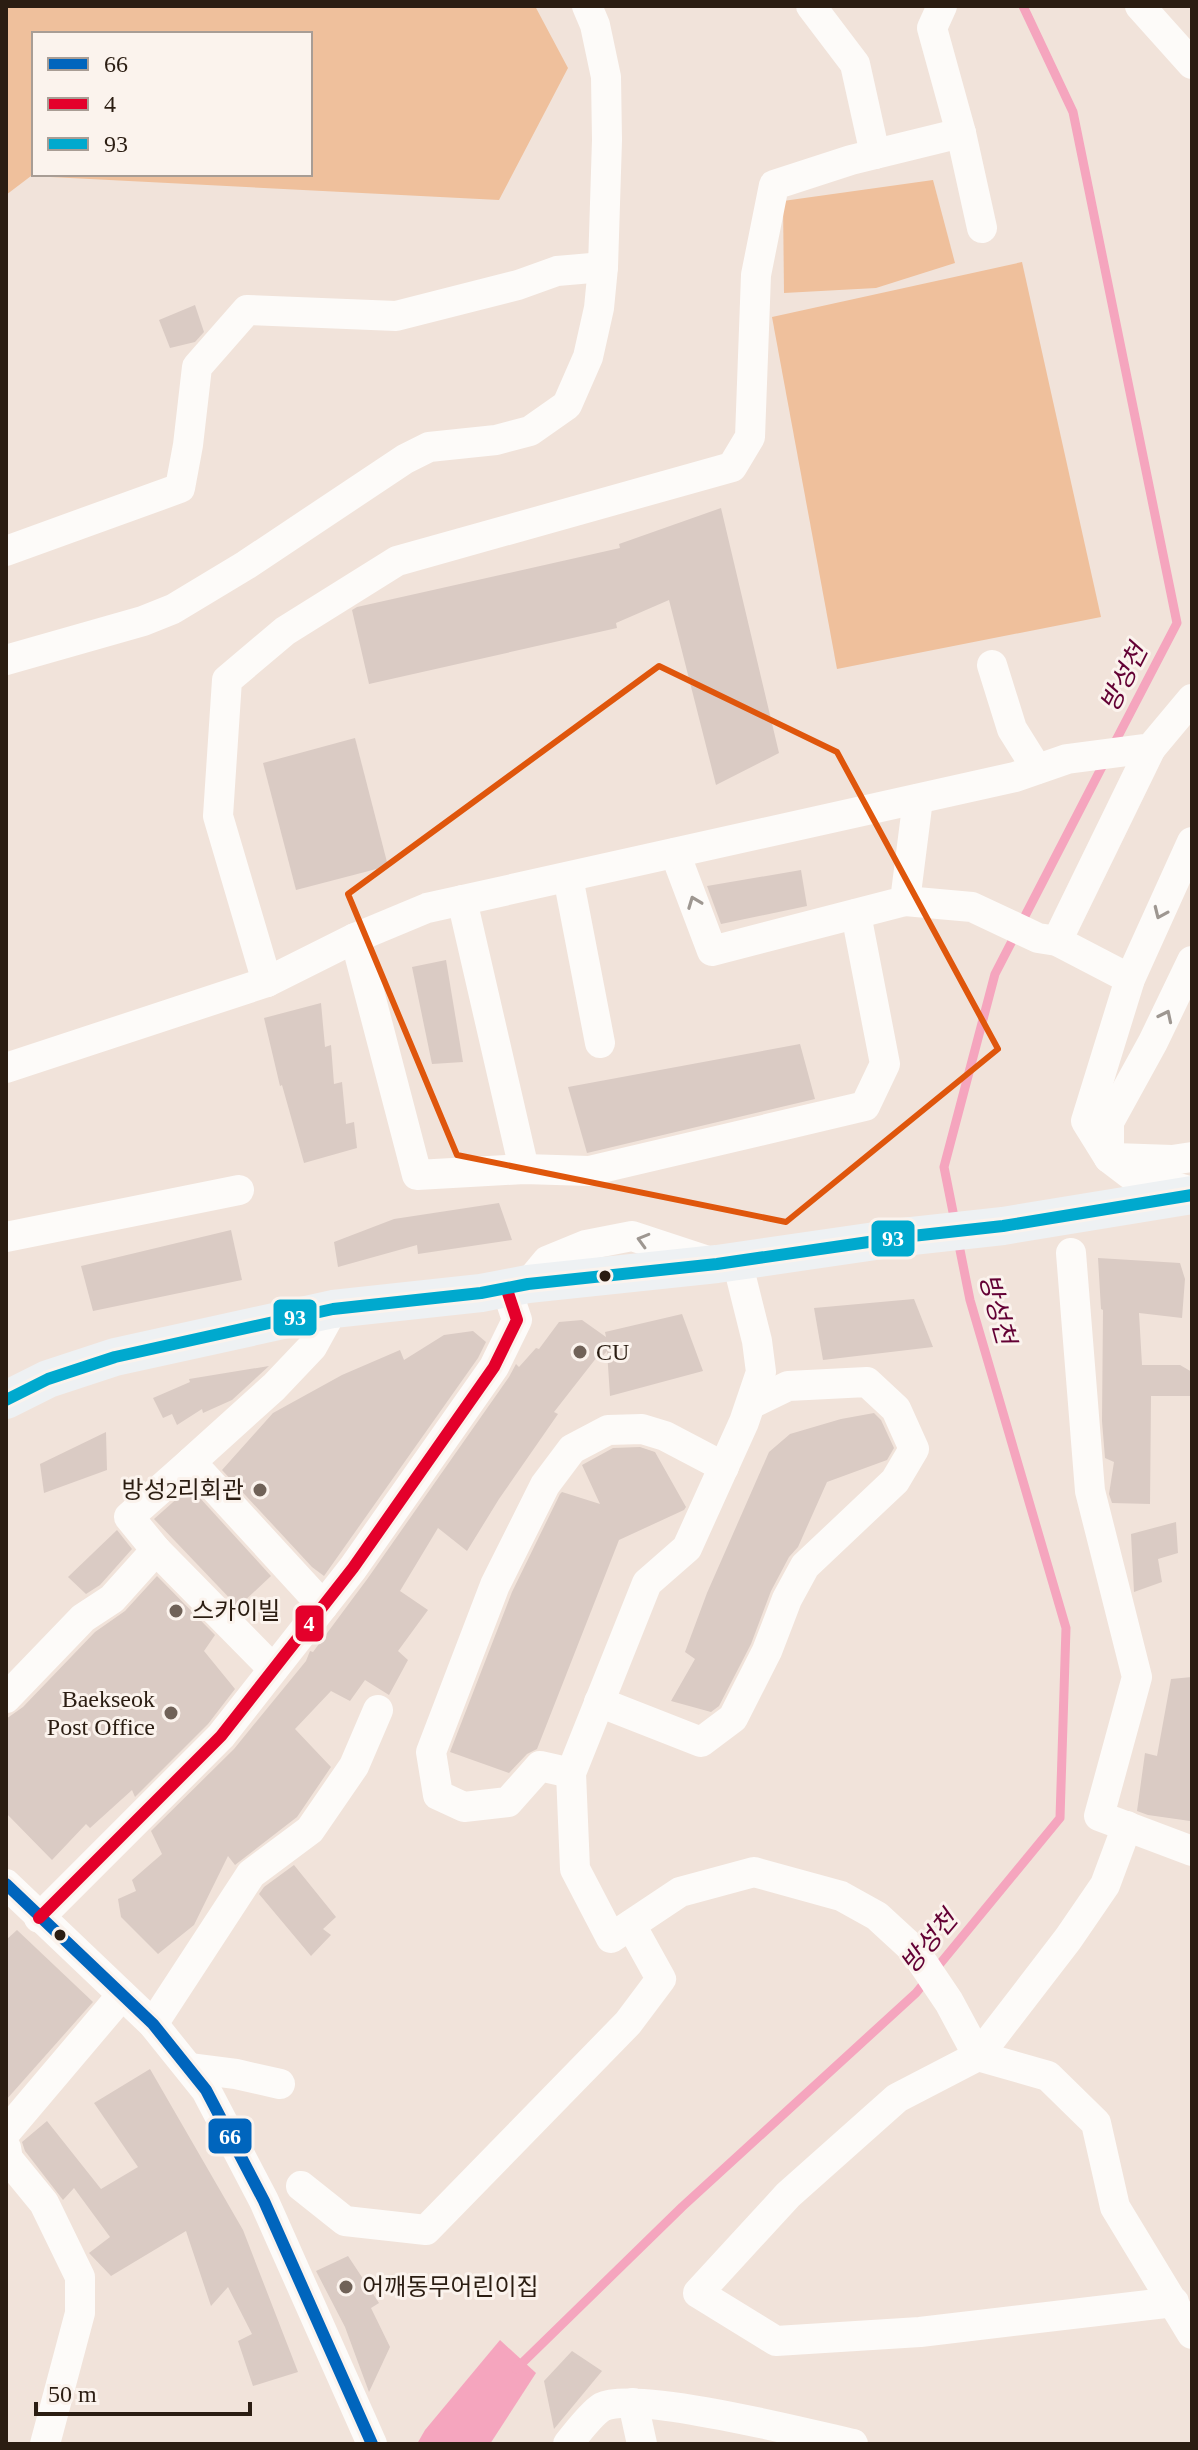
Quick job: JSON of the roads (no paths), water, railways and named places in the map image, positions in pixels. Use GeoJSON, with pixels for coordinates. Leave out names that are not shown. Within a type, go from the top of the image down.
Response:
{"type":"FeatureCollection","features":[{"type":"Feature","properties":{"kind":"main road"},"geometry":{"type":"LineString","coordinates":[[6,1400],[48,1379],[115,1357],[333,1309],[1003,1226],[1192,1193]]}},
{"type":"Feature","properties":{"kind":"street"},"geometry":{"type":"LineString","coordinates":[[6,660],[143,621],[173,609],[246,565],[405,459],[429,447],[496,440],[530,431],[567,405],[588,357],[599,308],[607,207],[606,77],[595,25],[587,6]]}},
{"type":"Feature","properties":{"kind":"street"},"geometry":{"type":"LineString","coordinates":[[811,6],[855,64],[875,154]]}},
{"type":"Feature","properties":{"kind":"street"},"geometry":{"type":"LineString","coordinates":[[942,6],[932,28],[961,133],[982,228]]}},
{"type":"Feature","properties":{"kind":"street"},"geometry":{"type":"LineString","coordinates":[[1140,6],[1192,64]]}},
{"type":"Feature","properties":{"kind":"street"},"geometry":{"type":"LineString","coordinates":[[267,982],[218,816],[227,680],[285,631],[397,561],[732,467],[750,437],[756,275],[774,185],[875,154],[961,133]]}},
{"type":"Feature","properties":{"kind":"street"},"geometry":{"type":"LineString","coordinates":[[6,551],[180,488],[197,367],[247,310],[396,316],[518,285],[557,271],[603,267]]}},
{"type":"Feature","properties":{"kind":"street"},"geometry":{"type":"LineString","coordinates":[[992,665],[1012,729],[1037,769]]}},
{"type":"Feature","properties":{"kind":"street"},"geometry":{"type":"LineString","coordinates":[[1048,940],[1142,748],[1192,699]]}},
{"type":"Feature","properties":{"kind":"street"},"geometry":{"type":"LineString","coordinates":[[6,1068],[267,982],[355,938],[427,908],[1015,777],[1067,759],[1142,748]]}},
{"type":"Feature","properties":{"kind":"street"},"geometry":{"type":"LineString","coordinates":[[905,901],[918,799]]}},
{"type":"Feature","properties":{"kind":"street"},"geometry":{"type":"LineString","coordinates":[[1192,842],[1130,979],[1086,1121],[1109,1158],[1130,1174],[1192,1193]]}},
{"type":"Feature","properties":{"kind":"street"},"geometry":{"type":"LineString","coordinates":[[675,853],[712,951],[905,901],[972,907],[1130,979]]}},
{"type":"Feature","properties":{"kind":"street"},"geometry":{"type":"LineString","coordinates":[[568,877],[600,1043]]}},
{"type":"Feature","properties":{"kind":"street"},"geometry":{"type":"LineString","coordinates":[[462,900],[524,1169]]}},
{"type":"Feature","properties":{"kind":"street"},"geometry":{"type":"LineString","coordinates":[[355,938],[417,1175],[524,1169],[589,1171],[865,1106],[885,1064],[856,914]]}},
{"type":"Feature","properties":{"kind":"street"},"geometry":{"type":"LineString","coordinates":[[1109,1158],[1109,1122],[1153,1042],[1192,961]]}},
{"type":"Feature","properties":{"kind":"street"},"geometry":{"type":"LineString","coordinates":[[1109,1158],[1172,1160],[1192,1157]]}},
{"type":"Feature","properties":{"kind":"street"},"geometry":{"type":"LineString","coordinates":[[6,1237],[239,1190]]}},
{"type":"Feature","properties":{"kind":"street"},"geometry":{"type":"LineString","coordinates":[[1071,1253],[1090,1491],[1137,1677],[1099,1816],[1192,1851]]}},
{"type":"Feature","properties":{"kind":"street"},"geometry":{"type":"LineString","coordinates":[[727,1262],[757,1341],[761,1372],[751,1404],[687,1548],[647,1583],[571,1773],[575,1869],[611,1938],[680,1892],[754,1872],[841,1896],[877,1916],[914,1950],[949,2002],[978,2056],[1048,2076],[1096,2123],[1115,2207],[1192,2334]]}},
{"type":"Feature","properties":{"kind":"street"},"geometry":{"type":"LineString","coordinates":[[367,2440],[264,2201],[206,2090],[153,2024],[18,1905],[221,1736],[353,1568],[494,1367],[517,1320],[517,1287]]}},
{"type":"Feature","properties":{"kind":"street"},"geometry":{"type":"LineString","coordinates":[[273,1669],[156,1550],[129,1517],[274,1387],[312,1347],[333,1309]]}},
{"type":"Feature","properties":{"kind":"street"},"geometry":{"type":"LineString","coordinates":[[599,1702],[701,1742],[733,1718],[805,1566],[895,1481],[914,1449],[896,1409],[867,1382],[788,1386],[751,1404]]}},
{"type":"Feature","properties":{"kind":"street"},"geometry":{"type":"LineString","coordinates":[[571,1773],[540,1766],[508,1802],[464,1807],[438,1795],[431,1752],[495,1585],[545,1485],[572,1449],[608,1430],[642,1429],[665,1436],[724,1467]]}},
{"type":"Feature","properties":{"kind":"street"},"geometry":{"type":"LineString","coordinates":[[191,1462],[323,1606]]}},
{"type":"Feature","properties":{"kind":"street"},"geometry":{"type":"LineString","coordinates":[[6,1698],[83,1618],[112,1599],[156,1550]]}},
{"type":"Feature","properties":{"kind":"street"},"geometry":{"type":"LineString","coordinates":[[153,2024],[251,1874],[310,1830],[354,1766],[378,1710]]}},
{"type":"Feature","properties":{"kind":"street"},"geometry":{"type":"LineString","coordinates":[[1127,1826],[1105,1885],[1068,1939],[978,2056],[897,2098],[788,2195],[698,2293],[776,2341],[920,2332],[1174,2302]]}},
{"type":"Feature","properties":{"kind":"street"},"geometry":{"type":"LineString","coordinates":[[301,2186],[345,2221],[426,2230],[628,2023],[661,1979],[631,1925]]}},
{"type":"Feature","properties":{"kind":"street"},"geometry":{"type":"LineString","coordinates":[[6,2132],[122,1995]]}},
{"type":"Feature","properties":{"kind":"street"},"geometry":{"type":"LineString","coordinates":[[189,2068],[280,2084]]}},
{"type":"Feature","properties":{"kind":"street"},"geometry":{"type":"LineString","coordinates":[[6,2148],[8,2159],[44,2203],[80,2277],[80,2313],[45,2444]]}},
{"type":"Feature","properties":{"kind":"street"},"geometry":{"type":"LineString","coordinates":[[633,2403],[640,2443]]}},
{"type":"Feature","properties":{"kind":"street"},"geometry":{"type":"LineString","coordinates":[[568,2444],[602,2407],[633,2403],[706,2412],[853,2444]]}},
{"type":"Feature","properties":{"kind":"waterway","name":"방성천"},"geometry":{"type":"LineString","coordinates":[[1023,6],[1073,112],[1177,623],[1113,746]]}},
{"type":"Feature","properties":{"kind":"waterway","name":"방성천"},"geometry":{"type":"LineString","coordinates":[[955,1222],[944,1167],[995,974],[1106,759]]}},
{"type":"Feature","properties":{"kind":"waterway","name":"방성천"},"geometry":{"type":"LineString","coordinates":[[516,2369],[682,2207],[916,1993],[1060,1818],[1066,1628],[970,1300],[958,1240]]}},
{"type":"Feature","properties":{"kind":"place","name":"CU"},"geometry":{"type":"Point","coordinates":[580,1352]}},
{"type":"Feature","properties":{"kind":"place","name":"방성2리회관"},"geometry":{"type":"Point","coordinates":[260,1490]}},
{"type":"Feature","properties":{"kind":"place","name":"스카이빌"},"geometry":{"type":"Point","coordinates":[176,1611]}},
{"type":"Feature","properties":{"kind":"place","name":"Baekseok Post Office"},"geometry":{"type":"Point","coordinates":[171,1713]}},
{"type":"Feature","properties":{"kind":"place","name":"어깨동무어린이집"},"geometry":{"type":"Point","coordinates":[346,2287]}}]}
